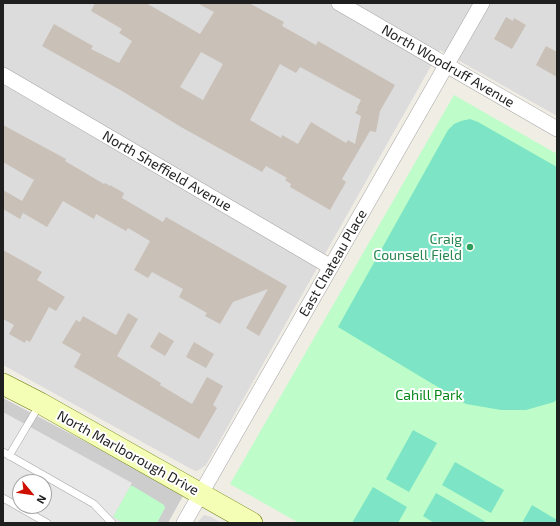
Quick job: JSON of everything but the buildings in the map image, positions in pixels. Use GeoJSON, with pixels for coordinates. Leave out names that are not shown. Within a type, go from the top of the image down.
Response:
{"type":"FeatureCollection","features":[{"type":"Feature","properties":{"kind":"street","name":"North Woodruff Avenue"},"geometry":{"type":"LineString","coordinates":[[339,3],[557,129]]}},
{"type":"Feature","properties":{"kind":"street","name":"East Chateau Place"},"geometry":{"type":"LineString","coordinates":[[184,523],[482,3]]}},
{"type":"Feature","properties":{"kind":"street","name":"North Sheffield Avenue"},"geometry":{"type":"LineString","coordinates":[[3,75],[331,267]]}},
{"type":"Feature","properties":{"kind":"street","name":"North Marlborough Drive"},"geometry":{"type":"LineString","coordinates":[[3,384],[40,403],[252,523]]}},
{"type":"Feature","properties":{"kind":"lane"},"geometry":{"type":"LineString","coordinates":[[40,403],[6,454],[94,504],[112,523]]}},
{"type":"Feature","properties":{"kind":"lane"},"geometry":{"type":"LineString","coordinates":[[3,498],[47,523]]}},
{"type":"Feature","properties":{"kind":"shaded area"},"geometry":{"type":"Polygon","coordinates":[[[3,3],[557,3],[557,116],[440,50],[206,465],[197,471],[3,365],[3,3]]]}},
{"type":"Feature","properties":{"kind":"shaded area"},"geometry":{"type":"Polygon","coordinates":[[[3,398],[184,494],[168,523],[3,523],[3,398]]]}},
{"type":"Feature","properties":{"kind":"shaded area"},"geometry":{"type":"Polygon","coordinates":[[[3,412],[132,483],[113,517],[123,523],[3,523],[3,412]]]}},
{"type":"Feature","properties":{"kind":"shaded area"},"geometry":{"type":"Polygon","coordinates":[[[204,515],[211,517],[222,523],[197,523],[204,515]]]}},
{"type":"Feature","properties":{"kind":"green space","name":"Cahill Park"},"geometry":{"type":"Polygon","coordinates":[[[454,95],[557,154],[557,523],[299,523],[230,484],[454,95]]]}},
{"type":"Feature","properties":{"kind":"green space","name":"Craig Counsell Field"},"geometry":{"type":"Polygon","coordinates":[[[470,119],[478,122],[557,167],[557,399],[554,402],[526,410],[501,410],[466,404],[338,327],[448,130],[454,124],[470,119]]]}},
{"type":"Feature","properties":{"kind":"green space"},"geometry":{"type":"Polygon","coordinates":[[[413,430],[437,443],[409,492],[386,479],[413,430]]]}},
{"type":"Feature","properties":{"kind":"green space"},"geometry":{"type":"Polygon","coordinates":[[[455,462],[504,490],[491,513],[442,485],[455,462]]]}},
{"type":"Feature","properties":{"kind":"green space"},"geometry":{"type":"Polygon","coordinates":[[[130,486],[133,486],[164,505],[165,508],[157,523],[123,523],[113,517],[130,486]]]}},
{"type":"Feature","properties":{"kind":"green space"},"geometry":{"type":"Polygon","coordinates":[[[373,487],[407,507],[398,523],[352,523],[373,487]]]}},
{"type":"Feature","properties":{"kind":"green space"},"geometry":{"type":"Polygon","coordinates":[[[436,493],[486,522],[434,523],[423,516],[436,493]]]}},
{"type":"Feature","properties":{"kind":"green space"},"geometry":{"type":"Polygon","coordinates":[[[532,505],[557,520],[557,523],[522,523],[532,505]]]}},
{"type":"Feature","properties":{"kind":"place","name":"Craig Counsell Field"},"geometry":{"type":"Point","coordinates":[470,247]}}]}
